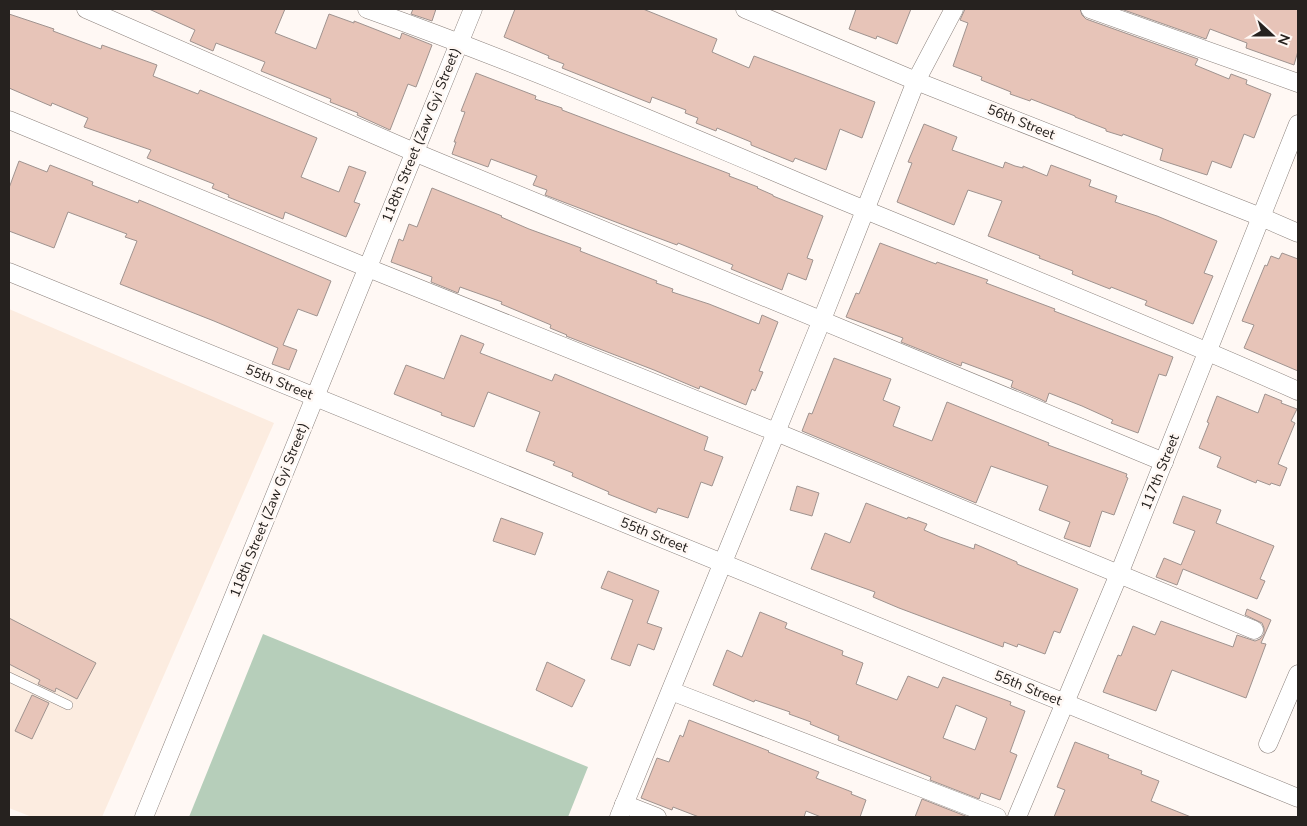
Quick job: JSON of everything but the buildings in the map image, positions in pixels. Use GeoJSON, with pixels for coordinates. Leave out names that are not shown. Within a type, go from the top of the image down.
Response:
{"type":"FeatureCollection","features":[{"type":"Feature","properties":{"kind":"street"},"geometry":{"type":"LineString","coordinates":[[86,9],[414,152],[1164,462]]}},
{"type":"Feature","properties":{"kind":"street"},"geometry":{"type":"LineString","coordinates":[[367,9],[459,41],[1207,351],[1298,391]]}},
{"type":"Feature","properties":{"kind":"street","name":"118th Street (Zaw Gyi Street)"},"geometry":{"type":"LineString","coordinates":[[144,817],[473,9]]}},
{"type":"Feature","properties":{"kind":"street","name":"56th Street"},"geometry":{"type":"LineString","coordinates":[[745,9],[916,80],[1298,233]]}},
{"type":"Feature","properties":{"kind":"street"},"geometry":{"type":"LineString","coordinates":[[657,817],[622,810],[822,322],[916,80],[954,9]]}},
{"type":"Feature","properties":{"kind":"street"},"geometry":{"type":"LineString","coordinates":[[1090,9],[1298,83]]}},
{"type":"Feature","properties":{"kind":"street"},"geometry":{"type":"LineString","coordinates":[[9,120],[368,268],[776,432],[1254,630]]}},
{"type":"Feature","properties":{"kind":"street","name":"117th Street"},"geometry":{"type":"LineString","coordinates":[[1017,817],[1120,574],[1298,124]]}},
{"type":"Feature","properties":{"kind":"street","name":"55th Street"},"geometry":{"type":"LineString","coordinates":[[9,272],[1298,798]]}},
{"type":"Feature","properties":{"kind":"street"},"geometry":{"type":"LineString","coordinates":[[1268,744],[1298,674]]}},
{"type":"Feature","properties":{"kind":"street"},"geometry":{"type":"LineString","coordinates":[[671,691],[997,817]]}},
{"type":"Feature","properties":{"kind":"lane"},"geometry":{"type":"LineString","coordinates":[[9,677],[68,704]]}},
{"type":"Feature","properties":{"kind":"shaded area"},"geometry":{"type":"Polygon","coordinates":[[[9,309],[274,423],[102,817],[32,817],[9,808],[9,309]]]}},
{"type":"Feature","properties":{"kind":"green space"},"geometry":{"type":"Polygon","coordinates":[[[263,634],[588,767],[568,817],[189,817],[263,634]]]}}]}
